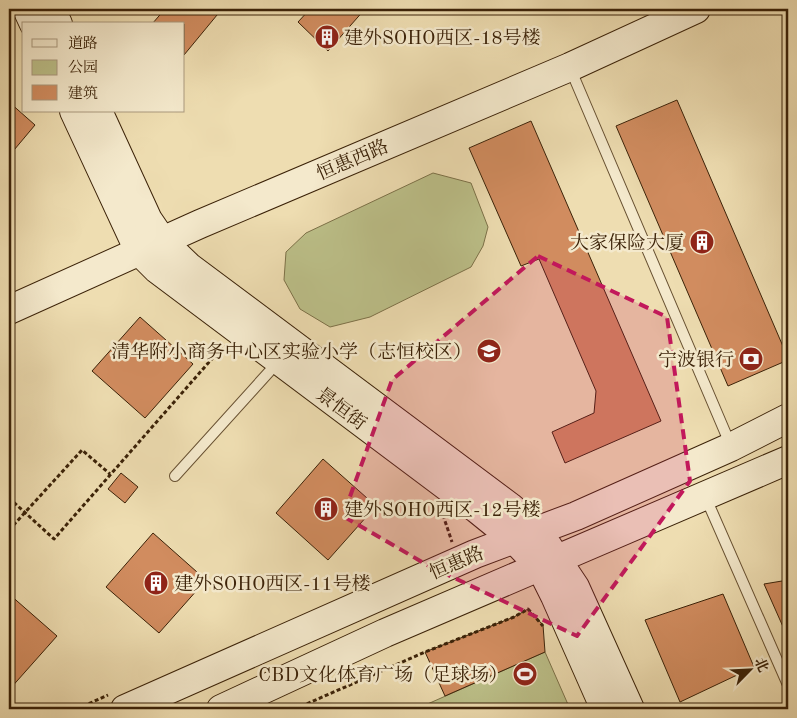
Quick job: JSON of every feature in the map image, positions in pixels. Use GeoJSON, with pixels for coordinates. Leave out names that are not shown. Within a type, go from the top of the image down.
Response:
{"type":"FeatureCollection","features":[{"type":"Feature","properties":{"kind":"main road"},"geometry":{"type":"LineString","coordinates":[[27,9],[33,22]]}},
{"type":"Feature","properties":{"kind":"main road"},"geometry":{"type":"LineString","coordinates":[[51,9],[57,22]]}},
{"type":"Feature","properties":{"kind":"main road","name":"恒惠西路"},"geometry":{"type":"LineString","coordinates":[[9,310],[200,224],[570,67],[696,9]]}},
{"type":"Feature","properties":{"kind":"main road","name":"景恒街"},"geometry":{"type":"LineString","coordinates":[[75,112],[151,246],[189,267],[510,506],[525,534],[549,563],[575,587],[630,709]]}},
{"type":"Feature","properties":{"kind":"main road","name":"景恒街"},"geometry":{"type":"LineString","coordinates":[[98,112],[148,220],[151,246],[157,268],[477,509],[525,534]]}},
{"type":"Feature","properties":{"kind":"main road","name":"恒惠路"},"geometry":{"type":"LineString","coordinates":[[125,709],[475,554],[576,516],[731,447],[788,418]]}},
{"type":"Feature","properties":{"kind":"main road","name":"恒惠路"},"geometry":{"type":"LineString","coordinates":[[221,709],[336,654],[788,458]]}},
{"type":"Feature","properties":{"kind":"main road","name":"景恒街"},"geometry":{"type":"LineString","coordinates":[[549,563],[555,596],[605,709]]}},
{"type":"Feature","properties":{"kind":"lane"},"geometry":{"type":"LineString","coordinates":[[570,67],[731,447]]}},
{"type":"Feature","properties":{"kind":"lane"},"geometry":{"type":"LineString","coordinates":[[175,476],[279,361]]}},
{"type":"Feature","properties":{"kind":"lane"},"geometry":{"type":"LineString","coordinates":[[705,495],[788,685]]}},
{"type":"Feature","properties":{"kind":"path"},"geometry":{"type":"LineString","coordinates":[[9,498],[54,539],[238,329]]}},
{"type":"Feature","properties":{"kind":"path"},"geometry":{"type":"LineString","coordinates":[[9,530],[82,450],[110,474]]}},
{"type":"Feature","properties":{"kind":"path"},"geometry":{"type":"LineString","coordinates":[[296,709],[528,609],[543,625],[546,633]]}},
{"type":"Feature","properties":{"kind":"highlighted area"},"geometry":{"type":"Polygon","coordinates":[[[538,256],[667,317],[690,481],[577,636],[429,566],[343,516],[392,380],[538,256]]]}},
{"type":"Feature","properties":{"kind":"green space"},"geometry":{"type":"Polygon","coordinates":[[[433,173],[471,183],[488,227],[483,246],[471,267],[370,317],[330,327],[300,309],[284,280],[286,252],[306,233],[433,173]]]}},
{"type":"Feature","properties":{"kind":"green space","name":"CBD文化体育广场（足球场）"},"geometry":{"type":"Polygon","coordinates":[[[545,652],[570,709],[424,709],[423,706],[545,652]]]}},
{"type":"Feature","properties":{"kind":"building"},"geometry":{"type":"Polygon","coordinates":[[[165,9],[222,9],[185,54],[185,22],[154,22],[165,9]]]}},
{"type":"Feature","properties":{"kind":"building","name":"建外SOHO西区-18号楼"},"geometry":{"type":"Polygon","coordinates":[[[310,9],[365,9],[328,51],[298,22],[310,9]]]}},
{"type":"Feature","properties":{"kind":"building","name":"大家保险大厦"},"geometry":{"type":"Polygon","coordinates":[[[677,100],[788,358],[788,360],[728,386],[616,126],[677,100]]]}},
{"type":"Feature","properties":{"kind":"building"},"geometry":{"type":"Polygon","coordinates":[[[9,102],[35,125],[9,156],[9,102]]]}},
{"type":"Feature","properties":{"kind":"building"},"geometry":{"type":"Polygon","coordinates":[[[531,121],[661,421],[565,463],[552,432],[594,413],[596,391],[539,259],[521,266],[469,148],[531,121]]]}},
{"type":"Feature","properties":{"kind":"building"},"geometry":{"type":"Polygon","coordinates":[[[140,317],[193,364],[145,418],[92,371],[140,317]]]}},
{"type":"Feature","properties":{"kind":"building","name":"建外SOHO西区-12号楼"},"geometry":{"type":"Polygon","coordinates":[[[323,459],[376,506],[328,560],[276,513],[323,459]]]}},
{"type":"Feature","properties":{"kind":"building"},"geometry":{"type":"Polygon","coordinates":[[[121,473],[138,487],[125,503],[108,489],[121,473]]]}},
{"type":"Feature","properties":{"kind":"building","name":"建外SOHO西区-11号楼"},"geometry":{"type":"Polygon","coordinates":[[[153,533],[206,580],[159,633],[106,587],[153,533]]]}},
{"type":"Feature","properties":{"kind":"building"},"geometry":{"type":"Polygon","coordinates":[[[788,580],[788,638],[764,584],[788,580]]]}},
{"type":"Feature","properties":{"kind":"building"},"geometry":{"type":"Polygon","coordinates":[[[9,594],[57,636],[9,690],[9,594]]]}},
{"type":"Feature","properties":{"kind":"building"},"geometry":{"type":"Polygon","coordinates":[[[723,594],[754,667],[680,702],[645,620],[723,594]]]}},
{"type":"Feature","properties":{"kind":"building"},"geometry":{"type":"Polygon","coordinates":[[[528,609],[543,625],[545,652],[445,696],[425,652],[514,617],[528,609]]]}},
{"type":"Feature","properties":{"kind":"place","name":"建外SOHO西区-18号楼"},"geometry":{"type":"Point","coordinates":[327,37]}},
{"type":"Feature","properties":{"kind":"place","name":"大家保险大厦"},"geometry":{"type":"Point","coordinates":[702,242]}},
{"type":"Feature","properties":{"kind":"place","name":"清华附小商务中心区实验小学（志恒校区）"},"geometry":{"type":"Point","coordinates":[489,351]}},
{"type":"Feature","properties":{"kind":"place","name":"宁波银行"},"geometry":{"type":"Point","coordinates":[751,359]}},
{"type":"Feature","properties":{"kind":"place","name":"建外SOHO西区-12号楼"},"geometry":{"type":"Point","coordinates":[326,509]}},
{"type":"Feature","properties":{"kind":"place","name":"建外SOHO西区-11号楼"},"geometry":{"type":"Point","coordinates":[156,583]}},
{"type":"Feature","properties":{"kind":"place","name":"CBD文化体育广场（足球场）"},"geometry":{"type":"Point","coordinates":[525,674]}}]}
